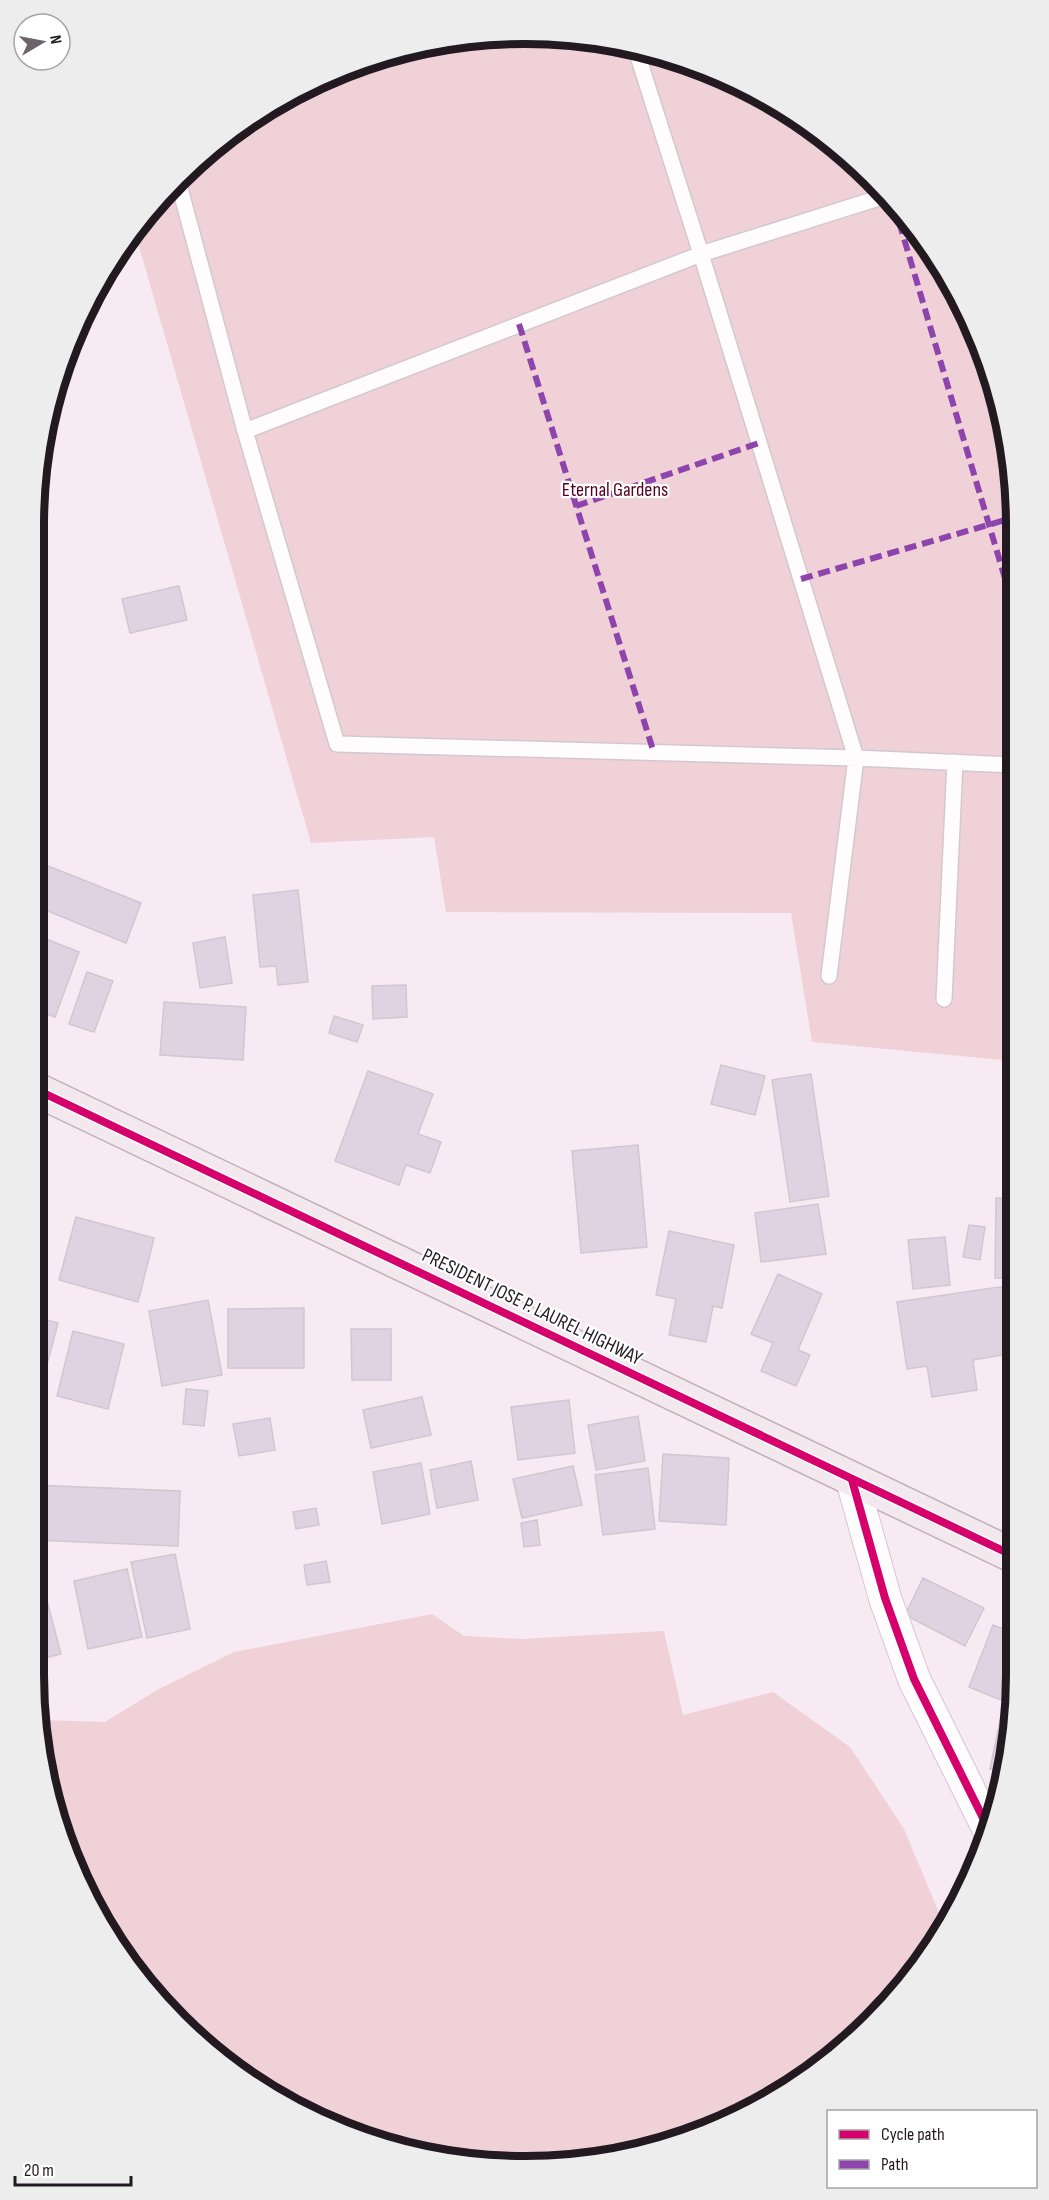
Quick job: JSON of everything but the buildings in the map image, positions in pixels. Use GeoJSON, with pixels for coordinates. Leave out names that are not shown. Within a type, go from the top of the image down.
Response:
{"type":"FeatureCollection","features":[{"type":"Feature","properties":{"kind":"highway","name":"PRESIDENT JOSE P. LAUREL HIGHWAY"},"geometry":{"type":"LineString","coordinates":[[44,1093],[1006,1552]]}},
{"type":"Feature","properties":{"kind":"street"},"geometry":{"type":"LineString","coordinates":[[852,1480],[885,1599],[914,1679],[983,1819]]}},
{"type":"Feature","properties":{"kind":"lane"},"geometry":{"type":"LineString","coordinates":[[638,58],[856,758],[829,976]]}},
{"type":"Feature","properties":{"kind":"lane"},"geometry":{"type":"LineString","coordinates":[[180,188],[244,431],[337,744],[856,758],[1006,765]]}},
{"type":"Feature","properties":{"kind":"lane"},"geometry":{"type":"LineString","coordinates":[[244,431],[701,254],[878,198]]}},
{"type":"Feature","properties":{"kind":"lane"},"geometry":{"type":"LineString","coordinates":[[944,999],[955,762]]}},
{"type":"Feature","properties":{"kind":"green space","name":"Eternal Gardens"},"geometry":{"type":"Polygon","coordinates":[[[524,44],[556,45],[618,53],[649,60],[709,80],[765,108],[792,125],[842,163],[865,184],[886,207],[924,257],[941,284],[969,340],[989,400],[1001,462],[1006,524],[1006,1060],[812,1042],[791,913],[446,912],[434,837],[311,843],[137,240],[184,184],[207,163],[257,125],[284,108],[340,80],[400,60],[431,53],[493,45],[524,44]]]}},
{"type":"Feature","properties":{"kind":"green space"},"geometry":{"type":"Polygon","coordinates":[[[432,1614],[464,1636],[521,1639],[664,1631],[683,1715],[773,1692],[850,1747],[904,1829],[941,1917],[924,1943],[886,1993],[842,2037],[792,2075],[765,2092],[709,2120],[679,2131],[649,2140],[587,2152],[556,2155],[493,2155],[431,2147],[400,2140],[340,2120],[284,2092],[257,2075],[207,2037],[163,1993],[125,1943],[93,1888],[80,1860],[60,1800],[46,1720],[105,1722],[157,1690],[234,1652],[432,1614]]]}},
{"type":"Feature","properties":{"kind":"marked path"},"geometry":{"type":"LineString","coordinates":[[900,224],[1006,582]]}},
{"type":"Feature","properties":{"kind":"marked path"},"geometry":{"type":"LineString","coordinates":[[519,324],[654,753]]}},
{"type":"Feature","properties":{"kind":"marked path"},"geometry":{"type":"LineString","coordinates":[[576,506],[759,443]]}},
{"type":"Feature","properties":{"kind":"marked path"},"geometry":{"type":"LineString","coordinates":[[801,579],[1006,520]]}},
{"type":"Feature","properties":{"kind":"cycle path"},"geometry":{"type":"LineString","coordinates":[[44,1093],[1006,1552]]}},
{"type":"Feature","properties":{"kind":"cycle path"},"geometry":{"type":"LineString","coordinates":[[852,1480],[885,1598],[914,1679],[983,1819]]}}]}
